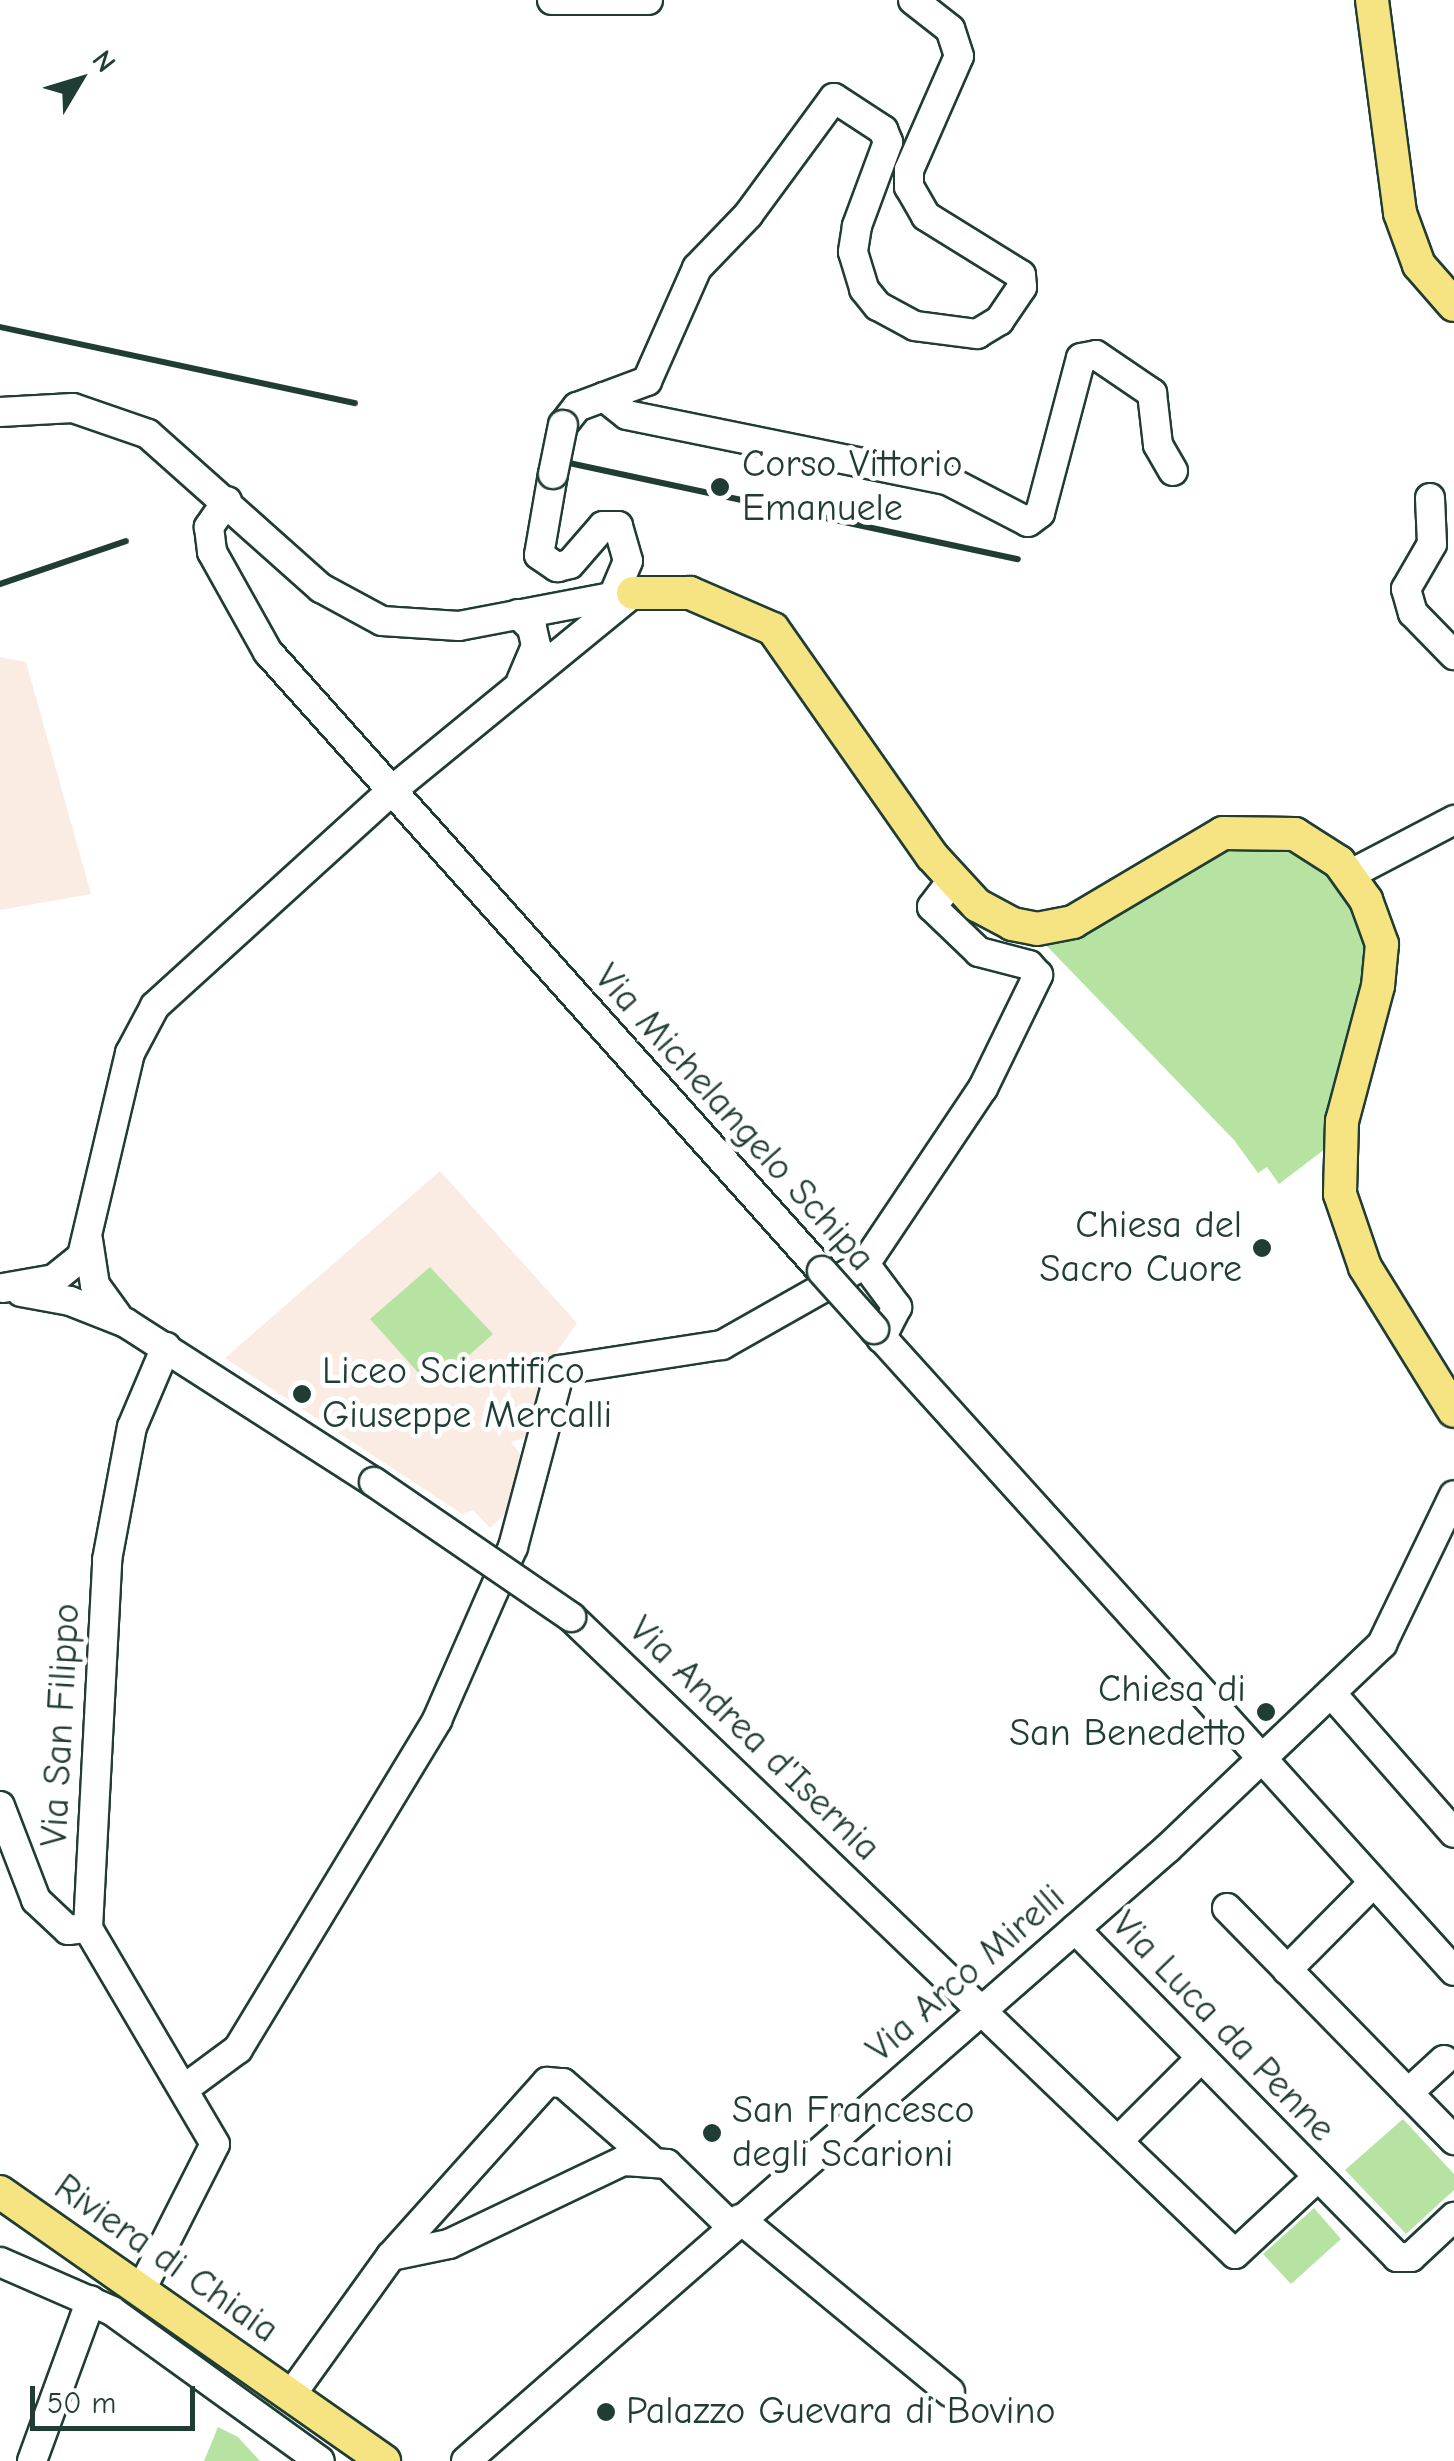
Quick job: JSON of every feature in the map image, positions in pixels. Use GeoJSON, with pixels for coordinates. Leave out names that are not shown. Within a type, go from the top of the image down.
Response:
{"type":"FeatureCollection","features":[{"type":"Feature","properties":{"kind":"main road"},"geometry":{"type":"LineString","coordinates":[[1372,0],[1400,213],[1419,265],[1454,304]]}},
{"type":"Feature","properties":{"kind":"main road"},"geometry":{"type":"LineString","coordinates":[[623,595],[690,593],[773,629],[952,880],[986,911],[1037,929],[1085,916],[1222,833],[1294,834],[1316,844],[1349,875],[1378,928],[1381,962],[1342,1121],[1338,1172],[1365,1267],[1454,1412]]}},
{"type":"Feature","properties":{"kind":"main road","name":"Riviera di Chiaia"},"geometry":{"type":"LineString","coordinates":[[0,2192],[384,2461]]}},
{"type":"Feature","properties":{"kind":"street"},"geometry":{"type":"LineString","coordinates":[[552,0],[648,0]]}},
{"type":"Feature","properties":{"kind":"street"},"geometry":{"type":"LineString","coordinates":[[126,1322],[95,1285],[88,1240],[130,1053],[146,1018],[390,792],[623,595],[628,562],[618,526],[603,526],[570,564],[557,567],[539,555],[563,425],[577,407],[651,376],[697,268],[748,215],[834,98],[883,130],[888,142],[857,226],[853,252],[864,290],[878,306],[916,326],[976,334],[994,328],[1009,309],[1021,275],[926,216],[909,187],[909,170],[959,56],[950,29],[913,0]]}},
{"type":"Feature","properties":{"kind":"street"},"geometry":{"type":"LineString","coordinates":[[604,398],[627,415],[947,480],[1028,522],[1040,513],[1081,358],[1096,355],[1152,393],[1158,444],[1173,471]]}},
{"type":"Feature","properties":{"kind":"street"},"geometry":{"type":"LineString","coordinates":[[0,412],[53,406],[107,415],[148,434],[228,501],[321,588],[365,614],[434,628],[623,595]]}},
{"type":"Feature","properties":{"kind":"street"},"geometry":{"type":"LineString","coordinates":[[1430,498],[1432,544],[1406,589],[1413,613],[1454,655]]}},
{"type":"Feature","properties":{"kind":"street","name":"Via Michelangelo Schipa"},"geometry":{"type":"LineString","coordinates":[[228,501],[214,517],[210,539],[238,608],[278,666],[1454,1971]]}},
{"type":"Feature","properties":{"kind":"street"},"geometry":{"type":"LineString","coordinates":[[506,696],[536,652],[532,628],[518,614]]}},
{"type":"Feature","properties":{"kind":"street"},"geometry":{"type":"LineString","coordinates":[[1349,875],[1454,820]]}},
{"type":"Feature","properties":{"kind":"street"},"geometry":{"type":"LineString","coordinates":[[184,2090],[240,2046],[438,1720],[513,1547],[560,1370],[722,1345],[865,1264],[983,1088],[1037,979],[1034,966],[972,947],[932,907],[952,880]]}},
{"type":"Feature","properties":{"kind":"street"},"geometry":{"type":"LineString","coordinates":[[1,1288],[62,1275],[88,1240]]}},
{"type":"Feature","properties":{"kind":"street"},"geometry":{"type":"LineString","coordinates":[[865,1264],[898,1307],[878,1333]]}},
{"type":"Feature","properties":{"kind":"street"},"geometry":{"type":"LineString","coordinates":[[1,1288],[70,1301],[126,1322]]}},
{"type":"Feature","properties":{"kind":"street","name":"Via Andrea d'Isernia"},"geometry":{"type":"LineString","coordinates":[[126,1322],[374,1482],[571,1618],[1235,2254],[1318,2177]]}},
{"type":"Feature","properties":{"kind":"street","name":"Via San Filippo"},"geometry":{"type":"LineString","coordinates":[[88,1928],[107,1560],[132,1427],[166,1347]]}},
{"type":"Feature","properties":{"kind":"street","name":"Via Arco Mirelli"},"geometry":{"type":"LineString","coordinates":[[466,2461],[735,2222],[1075,1929],[1331,1693],[1388,1634],[1454,1495]]}},
{"type":"Feature","properties":{"kind":"street"},"geometry":{"type":"LineString","coordinates":[[1331,1693],[1454,1833]]}},
{"type":"Feature","properties":{"kind":"street"},"geometry":{"type":"LineString","coordinates":[[0,1806],[36,1900],[68,1930],[88,1928],[215,2146],[142,2288]]}},
{"type":"Feature","properties":{"kind":"street"},"geometry":{"type":"LineString","coordinates":[[1287,1970],[1373,1883]]}},
{"type":"Feature","properties":{"kind":"street"},"geometry":{"type":"LineString","coordinates":[[1227,1908],[1454,2140]]}},
{"type":"Feature","properties":{"kind":"street","name":"Via Luca da Penne"},"geometry":{"type":"LineString","coordinates":[[1075,1929],[1401,2259],[1454,2217]]}},
{"type":"Feature","properties":{"kind":"street"},"geometry":{"type":"LineString","coordinates":[[1118,2141],[1201,2058]]}},
{"type":"Feature","properties":{"kind":"street"},"geometry":{"type":"LineString","coordinates":[[1408,2093],[1444,2060]]}},
{"type":"Feature","properties":{"kind":"street"},"geometry":{"type":"LineString","coordinates":[[291,2395],[391,2256],[541,2086],[563,2083],[649,2158],[693,2183],[735,2222],[950,2392]]}},
{"type":"Feature","properties":{"kind":"street"},"geometry":{"type":"LineString","coordinates":[[391,2256],[449,2244],[622,2161],[649,2158]]}},
{"type":"Feature","properties":{"kind":"street"},"geometry":{"type":"LineString","coordinates":[[0,2262],[91,2300],[218,2384],[292,2449],[320,2461]]}},
{"type":"Feature","properties":{"kind":"street"},"geometry":{"type":"LineString","coordinates":[[32,2461],[91,2300]]}},
{"type":"Feature","properties":{"kind":"shaded area"},"geometry":{"type":"Polygon","coordinates":[[[0,657],[26,662],[91,894],[0,910],[0,657]]]}},
{"type":"Feature","properties":{"kind":"shaded area"},"geometry":{"type":"Polygon","coordinates":[[[440,1171],[577,1323],[554,1356],[534,1435],[511,1442],[523,1458],[509,1510],[490,1528],[473,1510],[462,1514],[225,1358],[440,1171]]]}},
{"type":"Feature","properties":{"kind":"green space"},"geometry":{"type":"Polygon","coordinates":[[[1260,842],[1309,855],[1347,894],[1365,933],[1368,961],[1325,1149],[1279,1184],[1267,1167],[1258,1173],[1234,1140],[1043,942],[1216,849],[1260,842]]]}},
{"type":"Feature","properties":{"kind":"green space"},"geometry":{"type":"Polygon","coordinates":[[[430,1267],[493,1334],[432,1388],[370,1319],[430,1267]]]}},
{"type":"Feature","properties":{"kind":"green space"},"geometry":{"type":"Polygon","coordinates":[[[1403,2119],[1454,2174],[1454,2190],[1406,2234],[1345,2170],[1403,2119]]]}},
{"type":"Feature","properties":{"kind":"green space"},"geometry":{"type":"Polygon","coordinates":[[[1314,2208],[1341,2239],[1291,2284],[1263,2254],[1314,2208]]]}},
{"type":"Feature","properties":{"kind":"green space"},"geometry":{"type":"Polygon","coordinates":[[[218,2427],[238,2437],[260,2461],[204,2461],[218,2427]]]}},
{"type":"Feature","properties":{"kind":"railway"},"geometry":{"type":"LineString","coordinates":[[0,327],[355,403]]}},
{"type":"Feature","properties":{"kind":"railway"},"geometry":{"type":"LineString","coordinates":[[569,463],[1018,559]]}},
{"type":"Feature","properties":{"kind":"railway"},"geometry":{"type":"LineString","coordinates":[[0,584],[126,541]]}},
{"type":"Feature","properties":{"kind":"place","name":"Corso Vittorio Emanuele"},"geometry":{"type":"Point","coordinates":[720,487]}},
{"type":"Feature","properties":{"kind":"place","name":"Chiesa del Sacro Cuore"},"geometry":{"type":"Point","coordinates":[1262,1248]}},
{"type":"Feature","properties":{"kind":"place","name":"Liceo Scientifico Giuseppe Mercalli"},"geometry":{"type":"Point","coordinates":[302,1394]}},
{"type":"Feature","properties":{"kind":"place","name":"Chiesa di San Benedetto"},"geometry":{"type":"Point","coordinates":[1266,1712]}},
{"type":"Feature","properties":{"kind":"place","name":"San Francesco degli Scarioni"},"geometry":{"type":"Point","coordinates":[712,2133]}},
{"type":"Feature","properties":{"kind":"place","name":"Palazzo Guevara di Bovino"},"geometry":{"type":"Point","coordinates":[606,2412]}}]}
